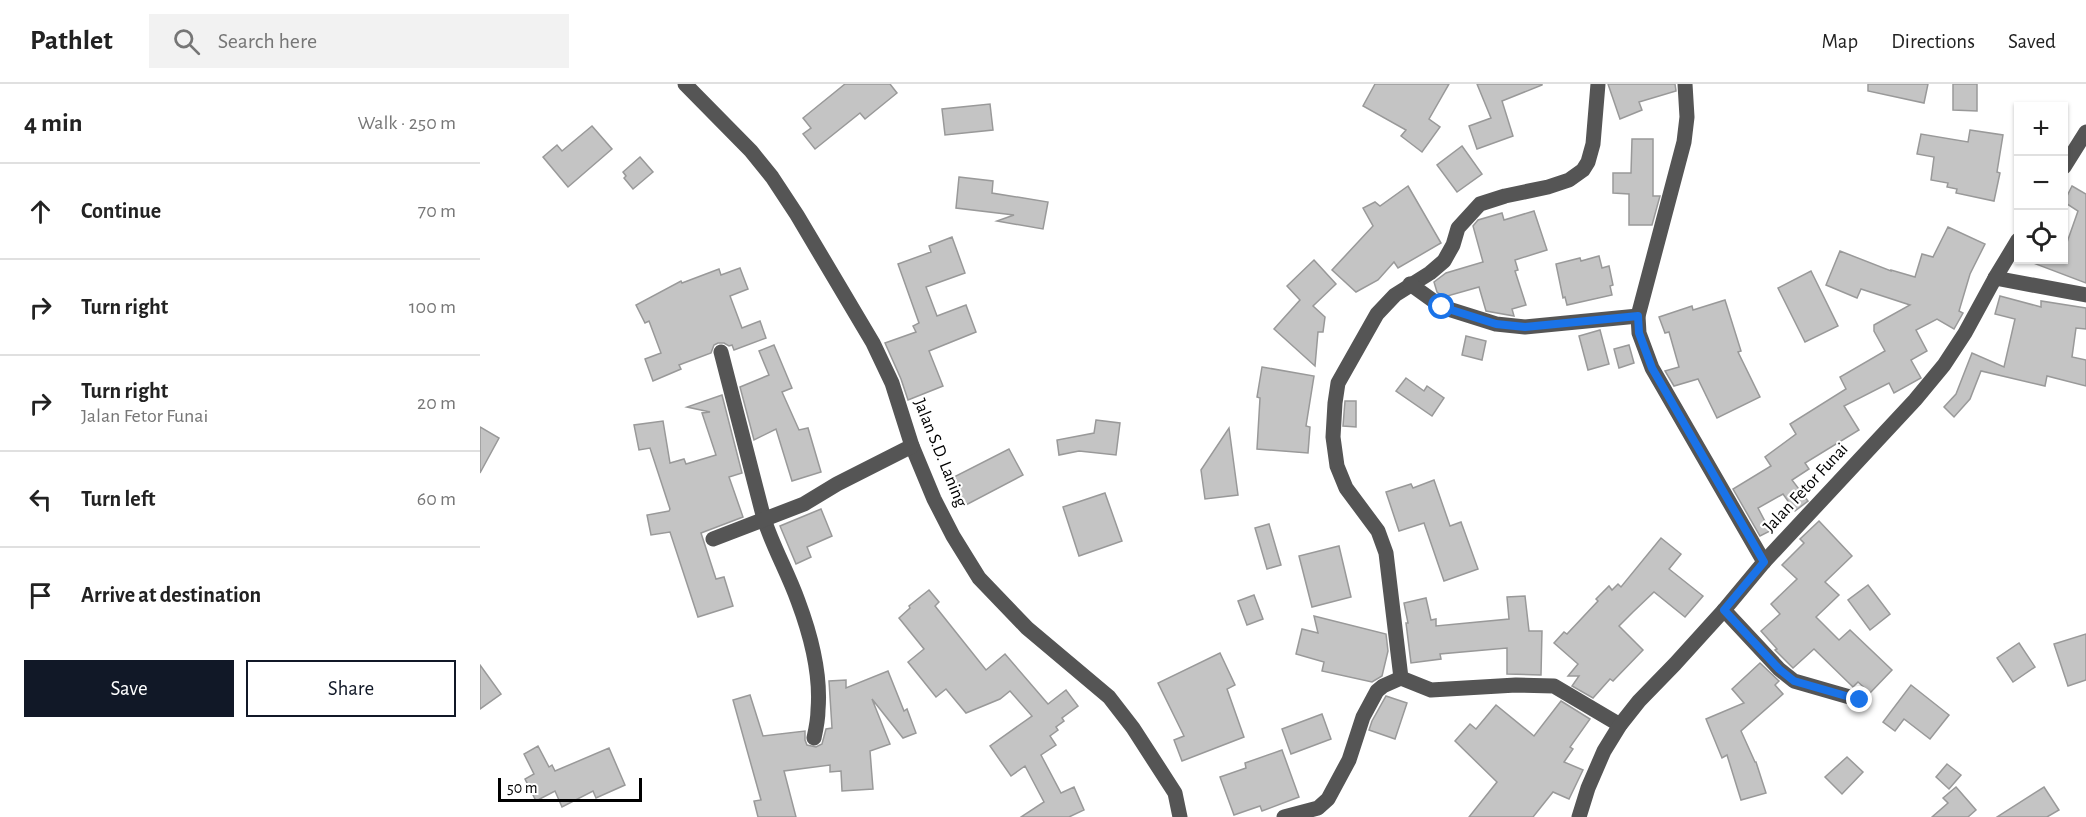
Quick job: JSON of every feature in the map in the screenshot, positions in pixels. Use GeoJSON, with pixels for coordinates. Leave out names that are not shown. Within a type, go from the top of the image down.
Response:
{"type":"FeatureCollection","features":[{"type":"Feature","properties":{"kind":"street","name":"Jalan S.D. Laning"},"geometry":{"type":"LineString","coordinates":[[685,84],[751,151],[797,214],[873,343],[892,383],[912,446],[934,499],[953,536],[979,578],[1027,628],[1109,698],[1133,728],[1175,793],[1180,817]]}},
{"type":"Feature","properties":{"kind":"street"},"geometry":{"type":"LineString","coordinates":[[1401,678],[1386,553],[1378,531],[1346,488],[1337,466],[1334,437],[1338,383],[1377,314],[1395,295],[1431,273],[1444,261],[1453,245],[1458,228],[1480,204],[1505,196],[1548,188],[1569,180],[1583,170],[1593,144],[1598,84]]}},
{"type":"Feature","properties":{"kind":"street"},"geometry":{"type":"LineString","coordinates":[[1685,84],[1687,117],[1684,142],[1638,316],[1639,333],[1652,368],[1764,562]]}},
{"type":"Feature","properties":{"kind":"street"},"geometry":{"type":"LineString","coordinates":[[2068,161],[2086,132]]}},
{"type":"Feature","properties":{"kind":"street","name":"Jalan Fetor Funai"},"geometry":{"type":"LineString","coordinates":[[1579,817],[1588,788],[1604,751],[1620,724],[1639,700],[1675,664],[1764,562],[1915,400],[1944,365],[2014,248]]}},
{"type":"Feature","properties":{"kind":"street"},"geometry":{"type":"LineString","coordinates":[[1995,278],[2086,295]]}},
{"type":"Feature","properties":{"kind":"street"},"geometry":{"type":"LineString","coordinates":[[1410,284],[1442,307],[1496,324],[1525,327],[1638,316]]}},
{"type":"Feature","properties":{"kind":"street"},"geometry":{"type":"LineString","coordinates":[[721,352],[764,519],[771,542],[798,600],[814,664],[818,709],[814,738]]}},
{"type":"Feature","properties":{"kind":"street"},"geometry":{"type":"LineString","coordinates":[[713,538],[804,504],[912,446]]}},
{"type":"Feature","properties":{"kind":"street"},"geometry":{"type":"LineString","coordinates":[[1724,610],[1779,669],[1794,681],[1860,700]]}},
{"type":"Feature","properties":{"kind":"street"},"geometry":{"type":"LineString","coordinates":[[1284,817],[1317,808],[1328,800],[1350,760],[1363,717],[1377,691],[1401,678],[1431,690],[1546,684],[1554,686],[1620,724]]}},
{"type":"Feature","properties":{"kind":"building"},"geometry":{"type":"Polygon","coordinates":[[[845,84],[890,84],[897,93],[865,119],[860,113],[815,149],[803,134],[811,128],[803,118],[845,84]]]}},
{"type":"Feature","properties":{"kind":"building"},"geometry":{"type":"Polygon","coordinates":[[[1375,84],[1449,84],[1429,119],[1440,127],[1422,152],[1401,136],[1406,130],[1363,106],[1375,84]]]}},
{"type":"Feature","properties":{"kind":"building"},"geometry":{"type":"Polygon","coordinates":[[[1477,84],[1542,85],[1502,101],[1513,136],[1477,149],[1469,126],[1491,118],[1477,84]]]}},
{"type":"Feature","properties":{"kind":"building"},"geometry":{"type":"Polygon","coordinates":[[[1608,84],[1675,84],[1676,91],[1639,102],[1642,110],[1620,119],[1608,84]]]}},
{"type":"Feature","properties":{"kind":"building"},"geometry":{"type":"Polygon","coordinates":[[[1868,84],[1928,84],[1924,103],[1868,91],[1868,84]]]}},
{"type":"Feature","properties":{"kind":"building"},"geometry":{"type":"Polygon","coordinates":[[[1953,84],[1977,84],[1977,111],[1953,110],[1953,84]]]}},
{"type":"Feature","properties":{"kind":"building"},"geometry":{"type":"Polygon","coordinates":[[[990,104],[993,130],[945,135],[942,109],[990,104]]]}},
{"type":"Feature","properties":{"kind":"building"},"geometry":{"type":"Polygon","coordinates":[[[592,126],[612,149],[568,187],[543,157],[557,145],[562,151],[592,126]]]}},
{"type":"Feature","properties":{"kind":"building"},"geometry":{"type":"Polygon","coordinates":[[[1970,130],[2003,135],[1997,172],[2000,173],[1994,201],[1956,193],[1957,189],[1947,187],[1948,183],[1931,180],[1934,157],[1917,154],[1921,134],[1968,142],[1970,130]]]}},
{"type":"Feature","properties":{"kind":"building"},"geometry":{"type":"Polygon","coordinates":[[[1632,139],[1653,139],[1653,196],[1660,196],[1652,225],[1629,225],[1629,194],[1613,193],[1613,173],[1631,173],[1632,139]]]}},
{"type":"Feature","properties":{"kind":"building"},"geometry":{"type":"Polygon","coordinates":[[[1462,146],[1482,174],[1457,192],[1437,165],[1462,146]]]}},
{"type":"Feature","properties":{"kind":"building"},"geometry":{"type":"Polygon","coordinates":[[[640,157],[653,172],[633,189],[624,178],[626,176],[623,172],[640,157]]]}},
{"type":"Feature","properties":{"kind":"building"},"geometry":{"type":"Polygon","coordinates":[[[959,177],[993,181],[992,193],[1048,202],[1043,229],[997,221],[1014,215],[956,208],[959,177]]]}},
{"type":"Feature","properties":{"kind":"building"},"geometry":{"type":"Polygon","coordinates":[[[1408,186],[1441,243],[1398,268],[1394,262],[1378,280],[1356,292],[1332,270],[1373,226],[1363,208],[1375,202],[1380,206],[1408,186]]]}},
{"type":"Feature","properties":{"kind":"building"},"geometry":{"type":"Polygon","coordinates":[[[2072,186],[2086,194],[2086,283],[2036,264],[2068,264],[2068,240],[2078,211],[2068,205],[2068,194],[2072,186]]]}},
{"type":"Feature","properties":{"kind":"building"},"geometry":{"type":"Polygon","coordinates":[[[1534,211],[1547,250],[1515,260],[1518,270],[1515,271],[1526,305],[1512,309],[1514,316],[1486,311],[1479,287],[1444,297],[1437,292],[1434,282],[1446,273],[1483,262],[1473,226],[1478,220],[1502,213],[1504,220],[1534,211]]]}},
{"type":"Feature","properties":{"kind":"building"},"geometry":{"type":"Polygon","coordinates":[[[1948,227],[1985,244],[1970,274],[1959,311],[1963,313],[1954,329],[1937,319],[1916,330],[1927,351],[1911,360],[1921,378],[1894,393],[1889,383],[1844,406],[1859,430],[1805,463],[1809,469],[1792,480],[1808,501],[1795,511],[1783,494],[1758,508],[1770,531],[1760,536],[1733,489],[1771,466],[1765,457],[1796,434],[1790,424],[1846,389],[1840,377],[1885,351],[1874,331],[1874,325],[1910,305],[1861,289],[1857,298],[1826,285],[1840,251],[1891,271],[1915,277],[1922,254],[1933,257],[1948,227]]]}},
{"type":"Feature","properties":{"kind":"building"},"geometry":{"type":"Polygon","coordinates":[[[952,237],[965,273],[926,287],[937,316],[966,305],[976,332],[929,351],[943,386],[908,400],[885,343],[916,332],[913,326],[919,323],[898,264],[931,252],[929,246],[952,237]]]}},
{"type":"Feature","properties":{"kind":"building"},"geometry":{"type":"Polygon","coordinates":[[[1599,256],[1602,268],[1609,266],[1613,285],[1610,286],[1612,295],[1567,305],[1565,297],[1563,298],[1556,264],[1599,256]]]}},
{"type":"Feature","properties":{"kind":"building"},"geometry":{"type":"Polygon","coordinates":[[[1314,260],[1336,284],[1313,306],[1325,317],[1323,332],[1318,332],[1315,366],[1274,329],[1300,300],[1287,286],[1314,260]]]}},
{"type":"Feature","properties":{"kind":"building"},"geometry":{"type":"Polygon","coordinates":[[[740,268],[748,289],[730,296],[742,328],[760,321],[766,338],[734,350],[732,345],[718,343],[714,345],[711,353],[679,365],[681,369],[653,381],[645,359],[661,353],[649,321],[645,323],[636,305],[681,281],[682,283],[719,269],[721,275],[740,268]]]}},
{"type":"Feature","properties":{"kind":"building"},"geometry":{"type":"Polygon","coordinates":[[[1811,271],[1838,326],[1805,342],[1778,288],[1811,271]]]}},
{"type":"Feature","properties":{"kind":"building"},"geometry":{"type":"Polygon","coordinates":[[[2000,296],[2041,307],[2041,301],[2086,308],[2086,329],[2076,328],[2072,357],[2086,360],[2086,386],[2047,376],[2045,386],[1981,371],[1970,399],[1954,417],[1944,407],[1956,394],[1972,353],[2004,367],[2015,319],[1995,314],[2000,296]]]}},
{"type":"Feature","properties":{"kind":"building"},"geometry":{"type":"Polygon","coordinates":[[[1725,300],[1741,351],[1738,352],[1760,397],[1717,418],[1698,379],[1674,386],[1665,371],[1679,367],[1669,332],[1665,333],[1659,317],[1692,306],[1693,310],[1725,300]]]}},
{"type":"Feature","properties":{"kind":"building"},"geometry":{"type":"Polygon","coordinates":[[[1600,330],[1609,364],[1588,370],[1579,336],[1600,330]]]}},
{"type":"Feature","properties":{"kind":"building"},"geometry":{"type":"Polygon","coordinates":[[[1466,336],[1486,341],[1482,360],[1462,355],[1466,336]]]}},
{"type":"Feature","properties":{"kind":"building"},"geometry":{"type":"Polygon","coordinates":[[[774,345],[792,388],[782,392],[799,430],[808,428],[821,472],[792,481],[776,429],[754,440],[740,387],[769,375],[759,351],[774,345]]]}},
{"type":"Feature","properties":{"kind":"building"},"geometry":{"type":"Polygon","coordinates":[[[1629,345],[1634,363],[1619,368],[1614,349],[1629,345]]]}},
{"type":"Feature","properties":{"kind":"building"},"geometry":{"type":"Polygon","coordinates":[[[1262,367],[1314,376],[1306,426],[1310,427],[1308,453],[1257,449],[1260,398],[1257,397],[1262,367]]]}},
{"type":"Feature","properties":{"kind":"building"},"geometry":{"type":"Polygon","coordinates":[[[1406,378],[1424,391],[1427,386],[1444,398],[1432,416],[1396,391],[1406,378]]]}},
{"type":"Feature","properties":{"kind":"building"},"geometry":{"type":"Polygon","coordinates":[[[722,395],[742,473],[729,477],[743,517],[701,533],[716,579],[724,577],[733,606],[698,617],[670,532],[651,535],[647,515],[670,509],[650,448],[639,450],[634,425],[663,421],[670,463],[684,459],[686,464],[716,455],[702,413],[710,412],[687,407],[722,395]]]}},
{"type":"Feature","properties":{"kind":"building"},"geometry":{"type":"Polygon","coordinates":[[[1345,401],[1356,401],[1356,427],[1343,426],[1345,401]]]}},
{"type":"Feature","properties":{"kind":"building"},"geometry":{"type":"Polygon","coordinates":[[[1096,420],[1120,423],[1116,455],[1079,451],[1059,455],[1057,440],[1094,433],[1096,420]]]}},
{"type":"Feature","properties":{"kind":"building"},"geometry":{"type":"Polygon","coordinates":[[[480,427],[499,438],[480,473],[480,427]]]}},
{"type":"Feature","properties":{"kind":"building"},"geometry":{"type":"Polygon","coordinates":[[[1229,428],[1238,495],[1205,499],[1201,470],[1229,428]]]}},
{"type":"Feature","properties":{"kind":"building"},"geometry":{"type":"Polygon","coordinates":[[[1009,449],[1023,475],[964,506],[950,479],[1009,449]]]}},
{"type":"Feature","properties":{"kind":"building"},"geometry":{"type":"Polygon","coordinates":[[[1434,480],[1450,526],[1461,522],[1478,569],[1444,581],[1424,523],[1399,531],[1386,492],[1411,484],[1413,488],[1434,480]]]}},
{"type":"Feature","properties":{"kind":"building"},"geometry":{"type":"Polygon","coordinates":[[[1105,493],[1122,541],[1079,556],[1063,507],[1105,493]]]}},
{"type":"Feature","properties":{"kind":"building"},"geometry":{"type":"Polygon","coordinates":[[[821,509],[832,536],[807,547],[811,557],[796,564],[780,526],[821,509]]]}},
{"type":"Feature","properties":{"kind":"building"},"geometry":{"type":"Polygon","coordinates":[[[1819,521],[1852,556],[1825,582],[1839,595],[1816,617],[1839,640],[1850,630],[1892,670],[1870,693],[1858,682],[1853,687],[1814,649],[1793,668],[1775,650],[1777,649],[1761,631],[1780,614],[1771,604],[1797,579],[1782,565],[1804,543],[1800,539],[1819,521]]]}},
{"type":"Feature","properties":{"kind":"building"},"geometry":{"type":"Polygon","coordinates":[[[1269,524],[1281,565],[1267,569],[1255,528],[1269,524]]]}},
{"type":"Feature","properties":{"kind":"building"},"geometry":{"type":"Polygon","coordinates":[[[1661,538],[1681,554],[1669,569],[1703,596],[1685,617],[1654,592],[1619,626],[1643,650],[1613,681],[1610,679],[1593,698],[1572,686],[1579,676],[1568,676],[1578,664],[1554,643],[1564,632],[1567,634],[1609,586],[1612,590],[1618,584],[1621,587],[1661,538]]]}},
{"type":"Feature","properties":{"kind":"building"},"geometry":{"type":"Polygon","coordinates":[[[1339,546],[1351,597],[1312,607],[1299,556],[1339,546]]]}},
{"type":"Feature","properties":{"kind":"building"},"geometry":{"type":"Polygon","coordinates":[[[1868,585],[1890,614],[1870,630],[1848,600],[1868,585]]]}},
{"type":"Feature","properties":{"kind":"building"},"geometry":{"type":"Polygon","coordinates":[[[929,590],[939,602],[935,606],[986,670],[1005,654],[1048,704],[1066,690],[1078,706],[1062,718],[1064,721],[1056,727],[1058,730],[1050,736],[1056,745],[1041,755],[1061,793],[1074,787],[1084,810],[1069,817],[1021,817],[1044,802],[1025,766],[1011,776],[990,746],[1032,716],[1010,691],[1000,699],[966,713],[946,689],[936,697],[908,662],[924,649],[899,618],[910,608],[909,606],[929,590]]]}},
{"type":"Feature","properties":{"kind":"building"},"geometry":{"type":"Polygon","coordinates":[[[1254,595],[1263,619],[1247,625],[1238,601],[1254,595]]]}},
{"type":"Feature","properties":{"kind":"building"},"geometry":{"type":"Polygon","coordinates":[[[1525,596],[1529,631],[1542,631],[1541,675],[1507,674],[1507,648],[1440,654],[1441,659],[1411,663],[1404,603],[1426,598],[1431,620],[1436,619],[1436,626],[1509,619],[1507,597],[1525,596]]]}},
{"type":"Feature","properties":{"kind":"building"},"geometry":{"type":"Polygon","coordinates":[[[1314,616],[1386,634],[1388,651],[1382,676],[1372,682],[1322,671],[1324,662],[1296,654],[1302,629],[1318,633],[1314,616]]]}},
{"type":"Feature","properties":{"kind":"building"},"geometry":{"type":"Polygon","coordinates":[[[2086,634],[2086,680],[2068,686],[2054,644],[2086,634]]]}},
{"type":"Feature","properties":{"kind":"building"},"geometry":{"type":"Polygon","coordinates":[[[2019,643],[2035,667],[2013,682],[1997,658],[2019,643]]]}},
{"type":"Feature","properties":{"kind":"building"},"geometry":{"type":"Polygon","coordinates":[[[1220,653],[1235,685],[1227,689],[1244,737],[1182,761],[1174,740],[1184,736],[1158,683],[1220,653]]]}},
{"type":"Feature","properties":{"kind":"building"},"geometry":{"type":"Polygon","coordinates":[[[1760,663],[1779,681],[1775,685],[1783,694],[1741,731],[1756,762],[1766,793],[1741,800],[1727,755],[1722,758],[1706,719],[1744,703],[1732,689],[1760,663]]]}},
{"type":"Feature","properties":{"kind":"building"},"geometry":{"type":"Polygon","coordinates":[[[480,665],[501,694],[480,709],[480,665]]]}},
{"type":"Feature","properties":{"kind":"building"},"geometry":{"type":"Polygon","coordinates":[[[888,671],[904,711],[907,709],[916,733],[903,738],[872,699],[890,744],[870,751],[873,789],[842,791],[841,771],[830,772],[830,765],[784,771],[796,817],[758,817],[754,801],[761,800],[733,700],[750,695],[763,736],[805,731],[807,745],[816,747],[822,744],[826,729],[832,728],[829,681],[846,680],[846,688],[888,671]]]}},
{"type":"Feature","properties":{"kind":"building"},"geometry":{"type":"Polygon","coordinates":[[[1911,685],[1949,715],[1930,739],[1904,719],[1895,731],[1883,722],[1911,685]]]}},
{"type":"Feature","properties":{"kind":"building"},"geometry":{"type":"Polygon","coordinates":[[[1386,696],[1407,703],[1395,739],[1369,730],[1386,696]]]}},
{"type":"Feature","properties":{"kind":"building"},"geometry":{"type":"Polygon","coordinates":[[[1561,701],[1590,719],[1570,747],[1573,749],[1564,762],[1583,770],[1569,799],[1553,792],[1533,817],[1469,817],[1497,782],[1455,741],[1470,724],[1476,729],[1496,705],[1534,736],[1561,701]]]}},
{"type":"Feature","properties":{"kind":"building"},"geometry":{"type":"Polygon","coordinates":[[[1322,714],[1331,739],[1291,754],[1282,729],[1322,714]]]}},
{"type":"Feature","properties":{"kind":"building"},"geometry":{"type":"Polygon","coordinates":[[[538,746],[549,767],[552,765],[555,771],[609,748],[625,785],[596,798],[593,791],[562,807],[555,791],[536,801],[525,779],[534,774],[524,754],[538,746]]]}},
{"type":"Feature","properties":{"kind":"building"},"geometry":{"type":"Polygon","coordinates":[[[1282,750],[1299,797],[1262,811],[1260,806],[1234,815],[1220,777],[1246,768],[1245,763],[1282,750]]]}},
{"type":"Feature","properties":{"kind":"building"},"geometry":{"type":"Polygon","coordinates":[[[1847,757],[1863,772],[1842,794],[1825,777],[1847,757]]]}},
{"type":"Feature","properties":{"kind":"building"},"geometry":{"type":"Polygon","coordinates":[[[1947,764],[1961,775],[1949,789],[1936,777],[1947,764]]]}},
{"type":"Feature","properties":{"kind":"building"},"geometry":{"type":"Polygon","coordinates":[[[1956,787],[1976,810],[1968,817],[1932,817],[1948,803],[1943,798],[1956,787]]]}},
{"type":"Feature","properties":{"kind":"building"},"geometry":{"type":"Polygon","coordinates":[[[2044,787],[2059,810],[2047,817],[1997,817],[2044,787]]]}},
{"type":"Feature","properties":{"kind":"route"},"geometry":{"type":"LineString","coordinates":[[1442,307],[1496,324],[1525,327],[1638,316],[1639,333],[1652,368],[1764,562],[1724,610],[1779,669],[1794,681],[1860,700]]}}]}
